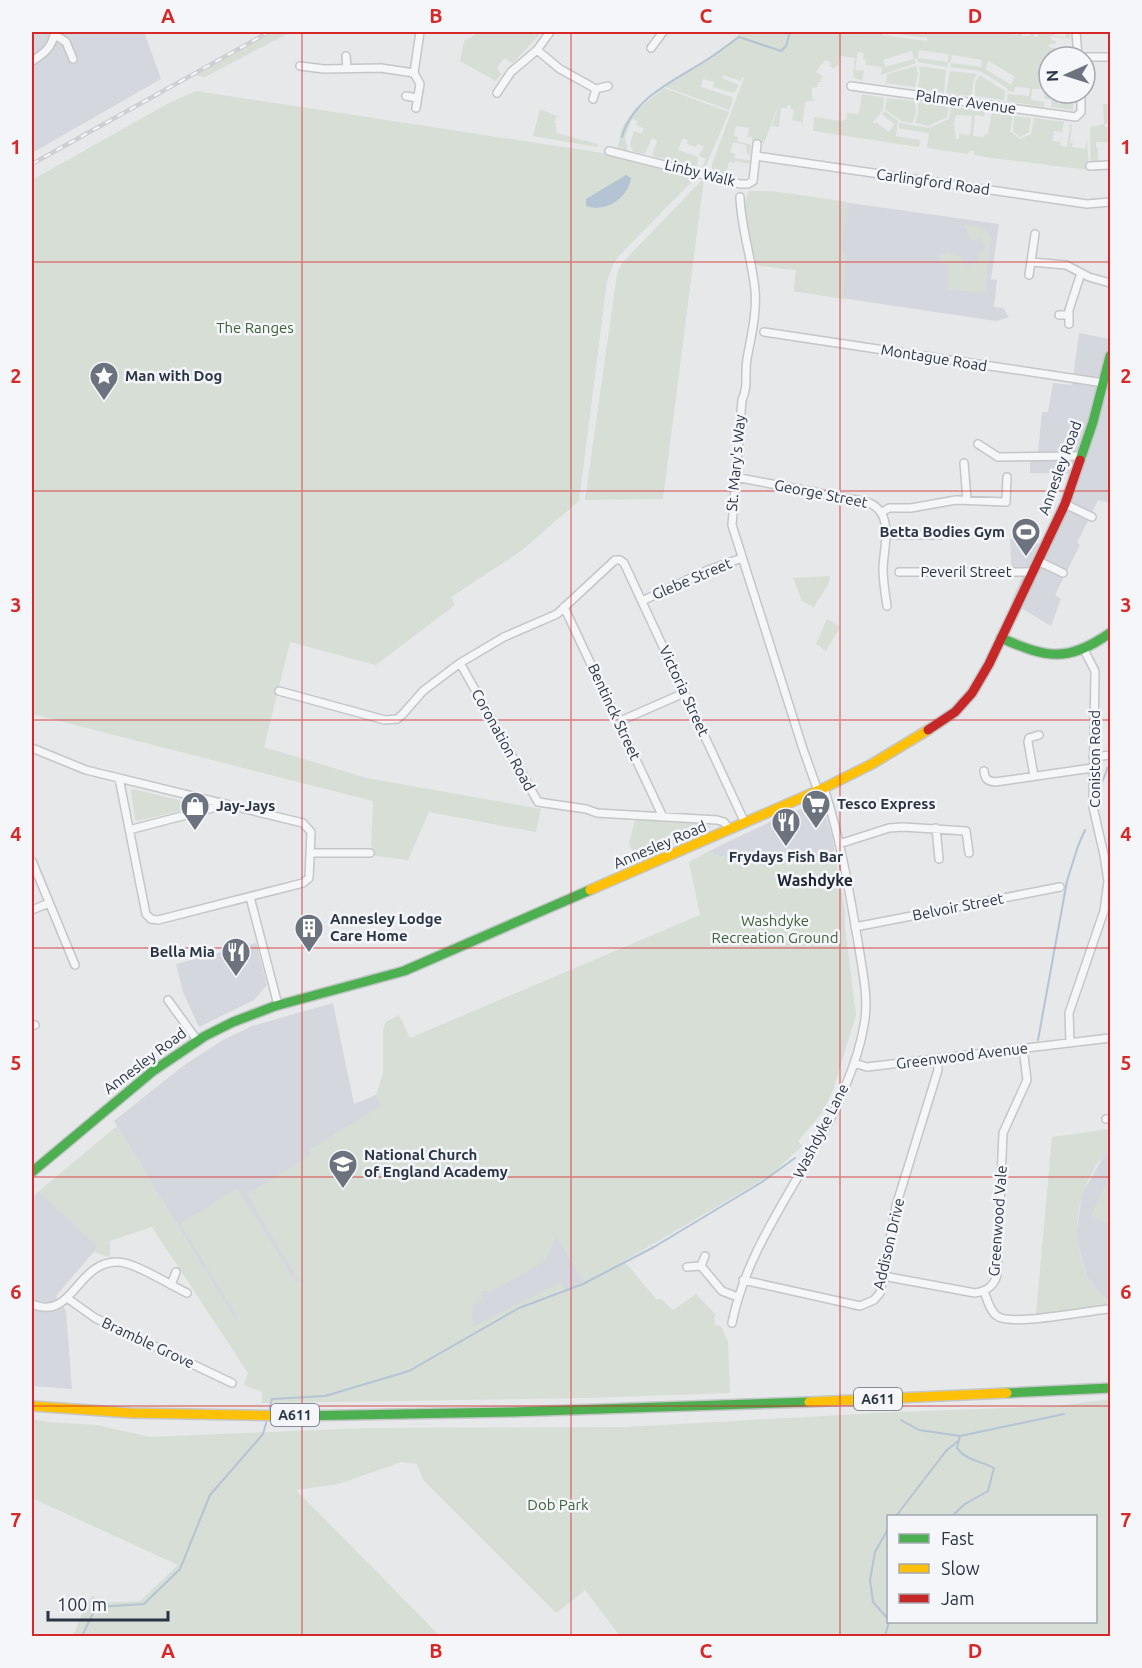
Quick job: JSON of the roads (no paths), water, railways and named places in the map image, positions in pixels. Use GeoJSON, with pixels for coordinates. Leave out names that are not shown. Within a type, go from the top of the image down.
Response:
{"type":"FeatureCollection","features":[{"type":"Feature","properties":{"kind":"street"},"geometry":{"type":"LineString","coordinates":[[416,108],[420,84],[414,73],[420,32]]}},
{"type":"Feature","properties":{"kind":"street"},"geometry":{"type":"LineString","coordinates":[[496,93],[511,72],[537,50],[550,32]]}},
{"type":"Feature","properties":{"kind":"street"},"geometry":{"type":"LineString","coordinates":[[32,61],[45,53],[55,33],[66,42],[73,60]]}},
{"type":"Feature","properties":{"kind":"street"},"geometry":{"type":"LineString","coordinates":[[651,48],[658,33]]}},
{"type":"Feature","properties":{"kind":"street"},"geometry":{"type":"LineString","coordinates":[[537,50],[560,69],[596,88],[608,86]]}},
{"type":"Feature","properties":{"kind":"street"},"geometry":{"type":"LineString","coordinates":[[346,56],[347,68]]}},
{"type":"Feature","properties":{"kind":"street"},"geometry":{"type":"LineString","coordinates":[[300,66],[320,69],[381,68],[414,73]]}},
{"type":"Feature","properties":{"kind":"street","name":"Palmer Avenue"},"geometry":{"type":"LineString","coordinates":[[851,86],[1074,117],[1080,114],[1080,105]]}},
{"type":"Feature","properties":{"kind":"street"},"geometry":{"type":"LineString","coordinates":[[593,99],[596,88]]}},
{"type":"Feature","properties":{"kind":"street"},"geometry":{"type":"LineString","coordinates":[[406,96],[417,98]]}},
{"type":"Feature","properties":{"kind":"street","name":"Linby Walk"},"geometry":{"type":"LineString","coordinates":[[609,151],[740,191],[753,181],[757,144]]}},
{"type":"Feature","properties":{"kind":"street","name":"Carlingford Road"},"geometry":{"type":"LineString","coordinates":[[756,156],[1087,204],[1110,201]]}},
{"type":"Feature","properties":{"kind":"street"},"geometry":{"type":"LineString","coordinates":[[1090,166],[1110,165]]}},
{"type":"Feature","properties":{"kind":"street","name":"St. Mary's Way"},"geometry":{"type":"LineString","coordinates":[[740,191],[756,310],[747,361],[746,393],[742,399],[732,525],[799,739],[821,790]]}},
{"type":"Feature","properties":{"kind":"street"},"geometry":{"type":"LineString","coordinates":[[1029,275],[1035,234]]}},
{"type":"Feature","properties":{"kind":"street"},"geometry":{"type":"LineString","coordinates":[[1031,262],[1066,265],[1110,283]]}},
{"type":"Feature","properties":{"kind":"street"},"geometry":{"type":"LineString","coordinates":[[1069,324],[1070,303],[1081,273]]}},
{"type":"Feature","properties":{"kind":"street"},"geometry":{"type":"LineString","coordinates":[[1059,315],[1068,315]]}},
{"type":"Feature","properties":{"kind":"street","name":"Montague Road"},"geometry":{"type":"LineString","coordinates":[[764,332],[1104,384]]}},
{"type":"Feature","properties":{"kind":"street","name":"Annesley Road"},"geometry":{"type":"LineString","coordinates":[[32,1172],[136,1084],[197,1040],[233,1021],[278,1005],[376,981],[404,971],[821,790],[886,756],[955,712],[980,681],[1065,504],[1104,384],[1110,356]]}},
{"type":"Feature","properties":{"kind":"street"},"geometry":{"type":"LineString","coordinates":[[978,444],[998,457],[1082,456]]}},
{"type":"Feature","properties":{"kind":"street"},"geometry":{"type":"LineString","coordinates":[[964,463],[967,500]]}},
{"type":"Feature","properties":{"kind":"street","name":"George Street"},"geometry":{"type":"LineString","coordinates":[[735,477],[876,505],[882,512],[886,535],[883,575],[887,606]]}},
{"type":"Feature","properties":{"kind":"street"},"geometry":{"type":"LineString","coordinates":[[882,512],[889,508],[910,508],[949,501],[1006,502],[1006,477]]}},
{"type":"Feature","properties":{"kind":"street"},"geometry":{"type":"LineString","coordinates":[[1065,504],[1092,517]]}},
{"type":"Feature","properties":{"kind":"street"},"geometry":{"type":"LineString","coordinates":[[886,535],[941,535]]}},
{"type":"Feature","properties":{"kind":"street","name":"Glebe Street"},"geometry":{"type":"LineString","coordinates":[[642,601],[708,570],[742,558]]}},
{"type":"Feature","properties":{"kind":"street","name":"Victoria Street"},"geometry":{"type":"LineString","coordinates":[[564,607],[615,560],[624,563],[745,824]]}},
{"type":"Feature","properties":{"kind":"street"},"geometry":{"type":"LineString","coordinates":[[1038,561],[1062,573]]}},
{"type":"Feature","properties":{"kind":"street","name":"Peveril Street"},"geometry":{"type":"LineString","coordinates":[[899,572],[1033,572]]}},
{"type":"Feature","properties":{"kind":"street"},"geometry":{"type":"LineString","coordinates":[[279,691],[391,720],[402,715],[423,691],[460,663],[504,638],[557,614],[564,607]]}},
{"type":"Feature","properties":{"kind":"street","name":"Bentinck Street"},"geometry":{"type":"LineString","coordinates":[[564,607],[663,816]]}},
{"type":"Feature","properties":{"kind":"street"},"geometry":{"type":"LineString","coordinates":[[1001,638],[1029,650],[1050,655],[1070,655],[1084,650],[1110,633]]}},
{"type":"Feature","properties":{"kind":"street","name":"Coniston Road"},"geometry":{"type":"LineString","coordinates":[[1070,1043],[1069,1013],[1104,911],[1109,881],[1093,807],[1095,670],[1084,650]]}},
{"type":"Feature","properties":{"kind":"street","name":"Coronation Road"},"geometry":{"type":"LineString","coordinates":[[460,663],[538,802],[586,809],[597,813],[717,820],[724,822],[730,830]]}},
{"type":"Feature","properties":{"kind":"street"},"geometry":{"type":"LineString","coordinates":[[618,722],[684,693]]}},
{"type":"Feature","properties":{"kind":"street"},"geometry":{"type":"LineString","coordinates":[[1034,776],[1028,742],[1029,738],[1039,735]]}},
{"type":"Feature","properties":{"kind":"street"},"geometry":{"type":"LineString","coordinates":[[32,748],[86,770],[119,778],[226,804],[303,823],[310,828],[311,832],[310,874],[305,882],[158,920],[151,919],[146,914],[119,778]]}},
{"type":"Feature","properties":{"kind":"street"},"geometry":{"type":"LineString","coordinates":[[1093,757],[1110,755]]}},
{"type":"Feature","properties":{"kind":"street"},"geometry":{"type":"LineString","coordinates":[[984,771],[986,779],[994,782],[1092,768]]}},
{"type":"Feature","properties":{"kind":"street","name":"Washdyke Lane"},"geometry":{"type":"LineString","coordinates":[[732,1323],[743,1280],[754,1254],[833,1115],[854,1063],[864,1026],[865,989],[855,927],[839,844],[821,790]]}},
{"type":"Feature","properties":{"kind":"street"},"geometry":{"type":"LineString","coordinates":[[129,830],[226,804]]}},
{"type":"Feature","properties":{"kind":"street"},"geometry":{"type":"LineString","coordinates":[[839,844],[889,828],[936,828],[966,831],[969,853]]}},
{"type":"Feature","properties":{"kind":"street"},"geometry":{"type":"LineString","coordinates":[[936,828],[939,859]]}},
{"type":"Feature","properties":{"kind":"street"},"geometry":{"type":"LineString","coordinates":[[310,853],[370,854]]}},
{"type":"Feature","properties":{"kind":"street"},"geometry":{"type":"LineString","coordinates":[[32,861],[75,965]]}},
{"type":"Feature","properties":{"kind":"street","name":"Belvoir Street"},"geometry":{"type":"LineString","coordinates":[[855,927],[1060,888]]}},
{"type":"Feature","properties":{"kind":"street"},"geometry":{"type":"LineString","coordinates":[[250,897],[278,1005]]}},
{"type":"Feature","properties":{"kind":"street"},"geometry":{"type":"LineString","coordinates":[[32,910],[49,903]]}},
{"type":"Feature","properties":{"kind":"street"},"geometry":{"type":"LineString","coordinates":[[168,1000],[197,1040]]}},
{"type":"Feature","properties":{"kind":"street","name":"Greenwood Avenue"},"geometry":{"type":"LineString","coordinates":[[854,1063],[867,1067],[1110,1038]]}},
{"type":"Feature","properties":{"kind":"street","name":"Greenwood Vale"},"geometry":{"type":"LineString","coordinates":[[883,1276],[969,1292],[984,1291],[993,1284],[997,1275],[1003,1133],[1027,1080],[1023,1048]]}},
{"type":"Feature","properties":{"kind":"street","name":"Addison Drive"},"geometry":{"type":"LineString","coordinates":[[743,1280],[860,1306],[874,1300],[880,1293],[896,1206],[938,1070],[937,1059]]}},
{"type":"Feature","properties":{"kind":"street"},"geometry":{"type":"LineString","coordinates":[[701,1266],[705,1256]]}},
{"type":"Feature","properties":{"kind":"street"},"geometry":{"type":"LineString","coordinates":[[32,1304],[40,1308],[51,1308],[68,1298],[89,1273],[111,1262],[129,1264],[187,1293]]}},
{"type":"Feature","properties":{"kind":"street"},"geometry":{"type":"LineString","coordinates":[[687,1267],[701,1266]]}},
{"type":"Feature","properties":{"kind":"street"},"geometry":{"type":"LineString","coordinates":[[701,1266],[722,1291],[738,1297]]}},
{"type":"Feature","properties":{"kind":"street"},"geometry":{"type":"LineString","coordinates":[[171,1285],[176,1272]]}},
{"type":"Feature","properties":{"kind":"street"},"geometry":{"type":"LineString","coordinates":[[984,1291],[994,1313],[1003,1319],[1110,1309]]}},
{"type":"Feature","properties":{"kind":"street","name":"Bramble Grove"},"geometry":{"type":"LineString","coordinates":[[68,1298],[95,1318],[232,1383]]}},
{"type":"Feature","properties":{"kind":"street","name":"A611"},"geometry":{"type":"LineString","coordinates":[[32,1406],[133,1413],[342,1415],[558,1412],[1110,1388]]}},
{"type":"Feature","properties":{"kind":"water"},"geometry":{"type":"Polygon","coordinates":[[[626,175],[631,178],[629,185],[626,192],[615,202],[594,208],[586,206],[586,199],[626,175]]]}},
{"type":"Feature","properties":{"kind":"waterway"},"geometry":{"type":"LineString","coordinates":[[622,137],[628,123],[646,100],[739,37],[781,51],[786,46],[790,32]]}},
{"type":"Feature","properties":{"kind":"waterway"},"geometry":{"type":"LineString","coordinates":[[1109,649],[1110,663]]}},
{"type":"Feature","properties":{"kind":"waterway"},"geometry":{"type":"LineString","coordinates":[[1101,785],[1108,767]]}},
{"type":"Feature","properties":{"kind":"waterway"},"geometry":{"type":"LineString","coordinates":[[1038,1040],[1067,881],[1085,830]]}},
{"type":"Feature","properties":{"kind":"waterway"},"geometry":{"type":"LineString","coordinates":[[269,1412],[272,1399],[325,1396],[409,1371],[519,1308],[583,1284],[654,1247],[762,1182],[795,1158]]}},
{"type":"Feature","properties":{"kind":"waterway"},"geometry":{"type":"LineString","coordinates":[[960,1436],[1064,1414]]}},
{"type":"Feature","properties":{"kind":"waterway"},"geometry":{"type":"LineString","coordinates":[[82,1636],[96,1607],[144,1604],[180,1569],[210,1495],[263,1434],[267,1420]]}},
{"type":"Feature","properties":{"kind":"waterway"},"geometry":{"type":"LineString","coordinates":[[901,1420],[919,1430],[960,1436],[957,1448],[961,1452],[969,1458],[994,1468],[988,1491],[965,1504],[953,1515]]}},
{"type":"Feature","properties":{"kind":"waterway"},"geometry":{"type":"LineString","coordinates":[[897,1515],[946,1451],[958,1441]]}},
{"type":"Feature","properties":{"kind":"waterway"},"geometry":{"type":"LineString","coordinates":[[887,1531],[875,1552],[870,1580],[873,1602],[887,1618]]}},
{"type":"Feature","properties":{"kind":"waterway"},"geometry":{"type":"LineString","coordinates":[[885,1636],[889,1623]]}},
{"type":"Feature","properties":{"kind":"railway"},"geometry":{"type":"LineString","coordinates":[[32,164],[269,32]]}},
{"type":"Feature","properties":{"kind":"place","name":"Man with Dog"},"geometry":{"type":"Point","coordinates":[104,402]}},
{"type":"Feature","properties":{"kind":"place","name":"Betta Bodies Gym"},"geometry":{"type":"Point","coordinates":[1026,558]}},
{"type":"Feature","properties":{"kind":"place","name":"Tesco Express"},"geometry":{"type":"Point","coordinates":[816,830]}},
{"type":"Feature","properties":{"kind":"place","name":"Jay-Jays"},"geometry":{"type":"Point","coordinates":[195,832]}},
{"type":"Feature","properties":{"kind":"place","name":"Frydays Fish Bar"},"geometry":{"type":"Point","coordinates":[786,848]}},
{"type":"Feature","properties":{"kind":"place","name":"Annesley Lodge Care Home"},"geometry":{"type":"Point","coordinates":[309,954]}},
{"type":"Feature","properties":{"kind":"place","name":"Bella Mia"},"geometry":{"type":"Point","coordinates":[236,978]}},
{"type":"Feature","properties":{"kind":"place","name":"National Church of England Academy"},"geometry":{"type":"Point","coordinates":[343,1190]}},
{"type":"Feature","properties":{"kind":"district","name":"Washdyke"},"geometry":{"type":"Point","coordinates":[815,880]}},
{"type":"Feature","properties":{"kind":"park label","name":"The Ranges"},"geometry":{"type":"Point","coordinates":[255,328]}},
{"type":"Feature","properties":{"kind":"park label","name":"Washdyke Recreation Ground"},"geometry":{"type":"Point","coordinates":[775,930]}},
{"type":"Feature","properties":{"kind":"park label","name":"Dob Park"},"geometry":{"type":"Point","coordinates":[558,1505]}}]}
